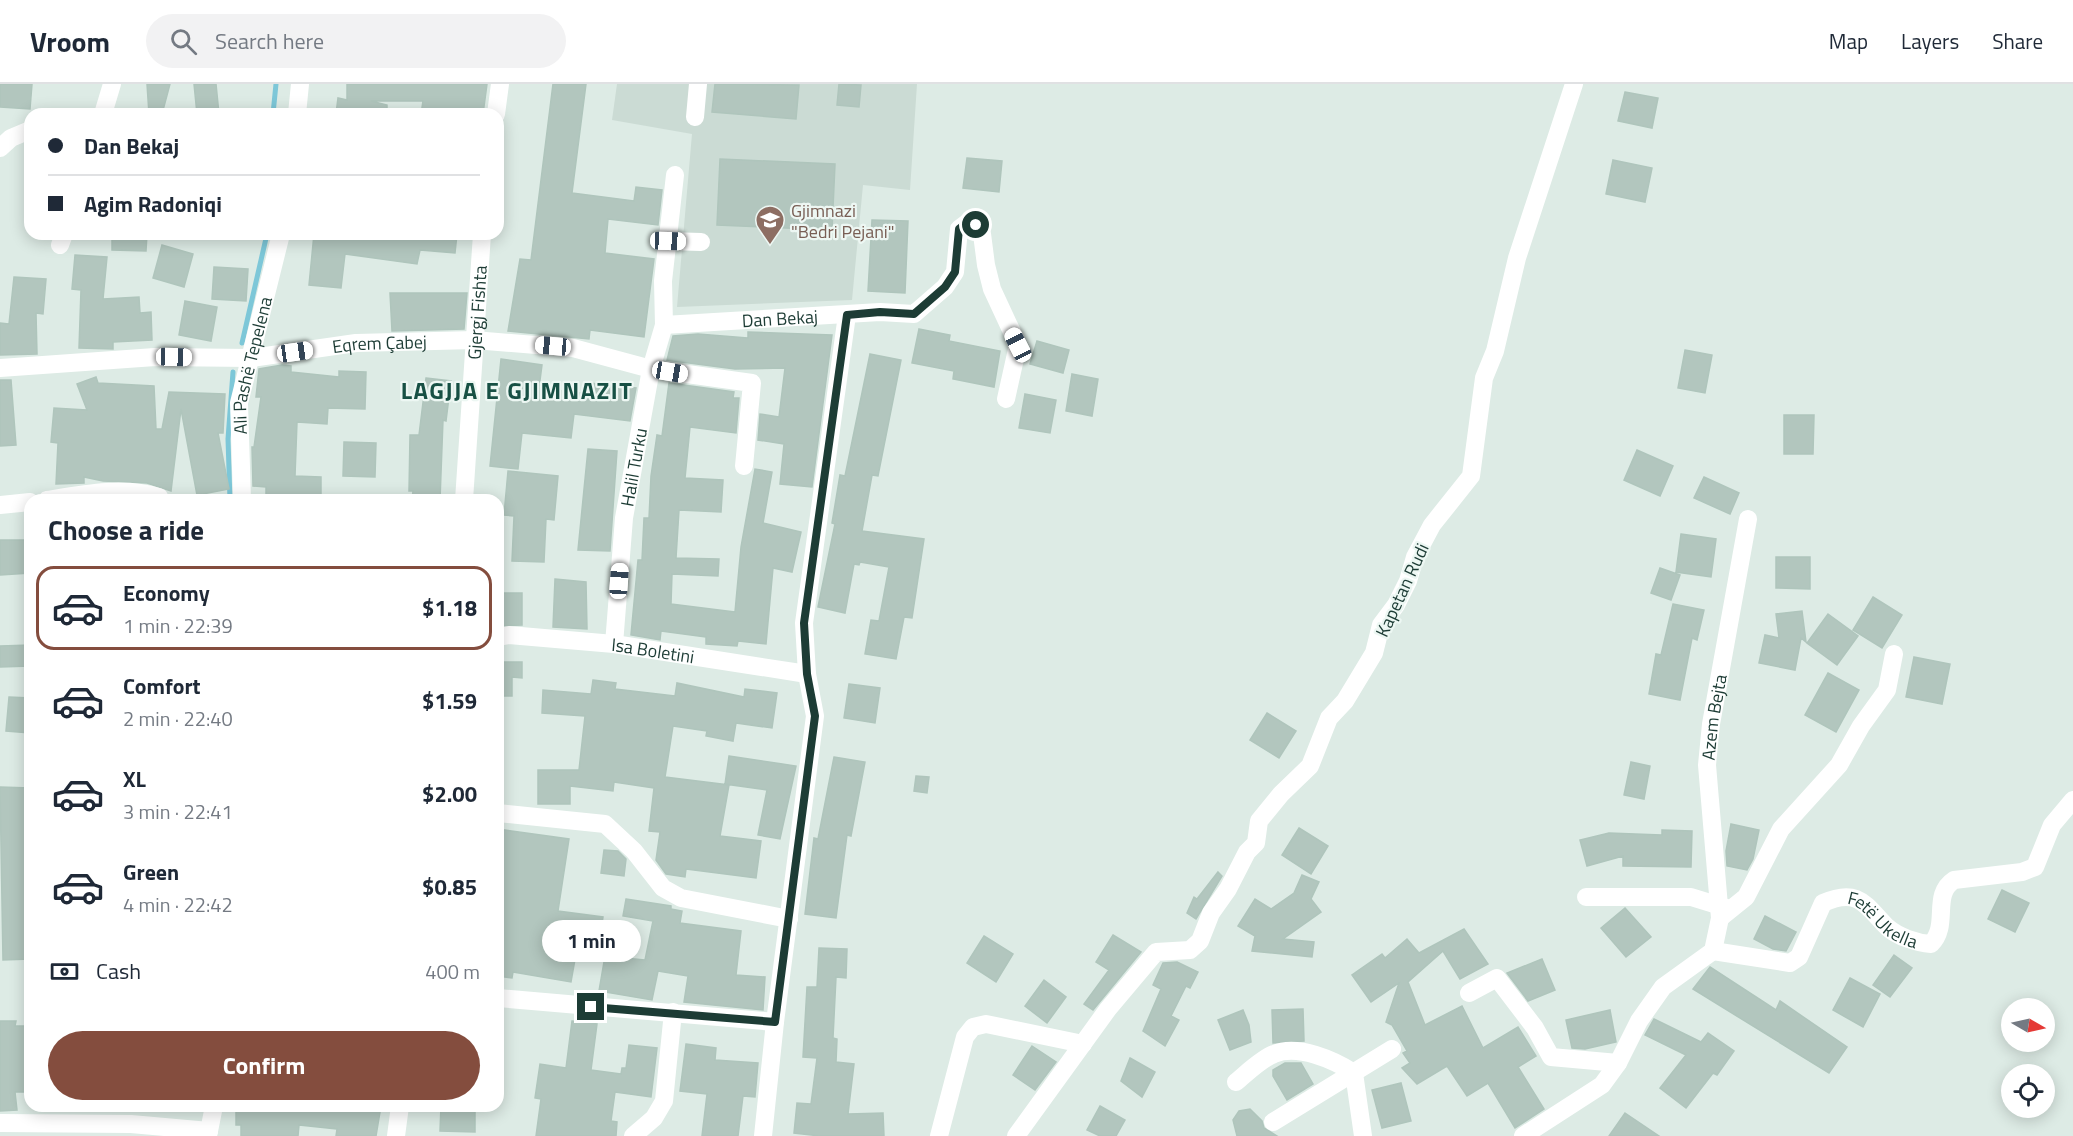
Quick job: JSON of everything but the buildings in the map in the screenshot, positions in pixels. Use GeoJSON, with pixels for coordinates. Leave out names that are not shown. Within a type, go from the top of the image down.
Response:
{"type":"FeatureCollection","features":[{"type":"Feature","properties":{"kind":"street"},"geometry":{"type":"LineString","coordinates":[[102,108],[112,84]]}},
{"type":"Feature","properties":{"kind":"street"},"geometry":{"type":"LineString","coordinates":[[298,108],[300,84]]}},
{"type":"Feature","properties":{"kind":"street"},"geometry":{"type":"LineString","coordinates":[[497,108],[500,84]]}},
{"type":"Feature","properties":{"kind":"street"},"geometry":{"type":"LineString","coordinates":[[696,117],[698,84]]}},
{"type":"Feature","properties":{"kind":"street","name":"Kapetan Rudi"},"geometry":{"type":"LineString","coordinates":[[1016,1136],[1108,1009],[1156,952],[1190,950],[1200,941],[1211,913],[1228,889],[1247,852],[1256,843],[1259,822],[1281,794],[1310,766],[1329,718],[1345,701],[1374,653],[1381,625],[1396,605],[1408,581],[1415,557],[1432,525],[1471,476],[1484,378],[1495,351],[1517,258],[1574,84]]}},
{"type":"Feature","properties":{"kind":"street"},"geometry":{"type":"LineString","coordinates":[[0,148],[11,138],[24,133]]}},
{"type":"Feature","properties":{"kind":"street","name":"Halil Turku"},"geometry":{"type":"LineString","coordinates":[[614,644],[624,518],[651,369],[664,325],[663,281],[675,175]]}},
{"type":"Feature","properties":{"kind":"street","name":"Dan Bekaj"},"geometry":{"type":"LineString","coordinates":[[664,325],[880,312],[914,314],[945,287],[955,272],[959,229],[968,222],[976,225],[982,234],[992,289],[1018,345],[1006,399]]}},
{"type":"Feature","properties":{"kind":"street","name":"Ali Pashë Tepelena"},"geometry":{"type":"LineString","coordinates":[[242,494],[239,403],[280,240]]}},
{"type":"Feature","properties":{"kind":"street","name":"Gjergj Fishta"},"geometry":{"type":"LineString","coordinates":[[464,494],[482,240]]}},
{"type":"Feature","properties":{"kind":"street"},"geometry":{"type":"LineString","coordinates":[[668,241],[702,242]]}},
{"type":"Feature","properties":{"kind":"street"},"geometry":{"type":"LineString","coordinates":[[763,1136],[775,1022],[815,716],[807,674],[804,623],[847,315]]}},
{"type":"Feature","properties":{"kind":"street","name":"Eqrem Çabej"},"geometry":{"type":"LineString","coordinates":[[0,368],[155,357],[252,358],[356,343],[474,340],[573,348],[651,369]]}},
{"type":"Feature","properties":{"kind":"street"},"geometry":{"type":"LineString","coordinates":[[651,369],[752,383],[744,466]]}},
{"type":"Feature","properties":{"kind":"street"},"geometry":{"type":"LineString","coordinates":[[88,494],[134,492],[152,494]]}},
{"type":"Feature","properties":{"kind":"street"},"geometry":{"type":"LineString","coordinates":[[0,505],[24,503]]}},
{"type":"Feature","properties":{"kind":"street","name":"Azem Bejta"},"geometry":{"type":"LineString","coordinates":[[1713,951],[1723,911],[1707,765],[1711,724],[1748,519]]}},
{"type":"Feature","properties":{"kind":"street","name":"Isa Boletini"},"geometry":{"type":"LineString","coordinates":[[504,636],[614,644],[807,674]]}},
{"type":"Feature","properties":{"kind":"street"},"geometry":{"type":"LineString","coordinates":[[1586,897],[1690,897],[1723,911],[1746,897],[1781,829],[1839,765],[1861,726],[1887,690],[1894,654]]}},
{"type":"Feature","properties":{"kind":"street","name":"Fetë Ukella"},"geometry":{"type":"LineString","coordinates":[[1713,951],[1790,963],[1799,957],[1823,903],[1844,898],[1860,900],[1872,908],[1889,929],[1920,944],[1931,944],[1941,930],[1942,893],[1946,884],[1954,880],[2022,872],[2035,867],[2052,825],[2073,800]]}},
{"type":"Feature","properties":{"kind":"street"},"geometry":{"type":"LineString","coordinates":[[504,814],[605,824],[634,851],[663,888],[681,898],[789,919]]}},
{"type":"Feature","properties":{"kind":"street"},"geometry":{"type":"LineString","coordinates":[[1523,1136],[1602,1085],[1618,1063],[1639,1021],[1663,987],[1713,951]]}},
{"type":"Feature","properties":{"kind":"street"},"geometry":{"type":"LineString","coordinates":[[1469,993],[1497,978],[1535,1028],[1551,1058],[1618,1063]]}},
{"type":"Feature","properties":{"kind":"street"},"geometry":{"type":"LineString","coordinates":[[504,998],[775,1022]]}},
{"type":"Feature","properties":{"kind":"street"},"geometry":{"type":"LineString","coordinates":[[633,1136],[654,1118],[664,1101],[674,1012]]}},
{"type":"Feature","properties":{"kind":"street"},"geometry":{"type":"LineString","coordinates":[[939,1136],[965,1037],[973,1027],[986,1023],[1083,1044]]}},
{"type":"Feature","properties":{"kind":"street"},"geometry":{"type":"LineString","coordinates":[[1273,1122],[1392,1048]]}},
{"type":"Feature","properties":{"kind":"street"},"geometry":{"type":"LineString","coordinates":[[1236,1082],[1275,1053],[1306,1053],[1336,1061],[1354,1073],[1364,1136]]}},
{"type":"Feature","properties":{"kind":"street"},"geometry":{"type":"LineString","coordinates":[[0,1123],[131,1124],[208,1134],[213,1112]]}},
{"type":"Feature","properties":{"kind":"street"},"geometry":{"type":"LineString","coordinates":[[396,1136],[399,1112]]}},
{"type":"Feature","properties":{"kind":"shaded area","name":"Gjimnazi \"Bedri Pejani\""},"geometry":{"type":"Polygon","coordinates":[[[617,84],[917,84],[910,190],[863,185],[852,300],[677,307],[692,134],[612,120],[617,84]]]}},
{"type":"Feature","properties":{"kind":"waterway"},"geometry":{"type":"LineString","coordinates":[[274,108],[276,84]]}},
{"type":"Feature","properties":{"kind":"waterway"},"geometry":{"type":"LineString","coordinates":[[242,343],[266,240]]}},
{"type":"Feature","properties":{"kind":"waterway"},"geometry":{"type":"LineString","coordinates":[[230,494],[228,439],[233,372]]}},
{"type":"Feature","properties":{"kind":"place","name":"Gjimnazi \"Bedri Pejani\""},"geometry":{"type":"Point","coordinates":[770,246]}},
{"type":"Feature","properties":{"kind":"district","name":"LAGJJA E GJIMNAZIT"},"geometry":{"type":"Point","coordinates":[517,390]}},
{"type":"Feature","properties":{"kind":"route"},"geometry":{"type":"LineString","coordinates":[[591,1007],[775,1022],[815,716],[807,674],[804,623],[847,315],[880,312],[914,314],[945,287],[955,272],[959,229],[968,222],[976,225]]}}]}
